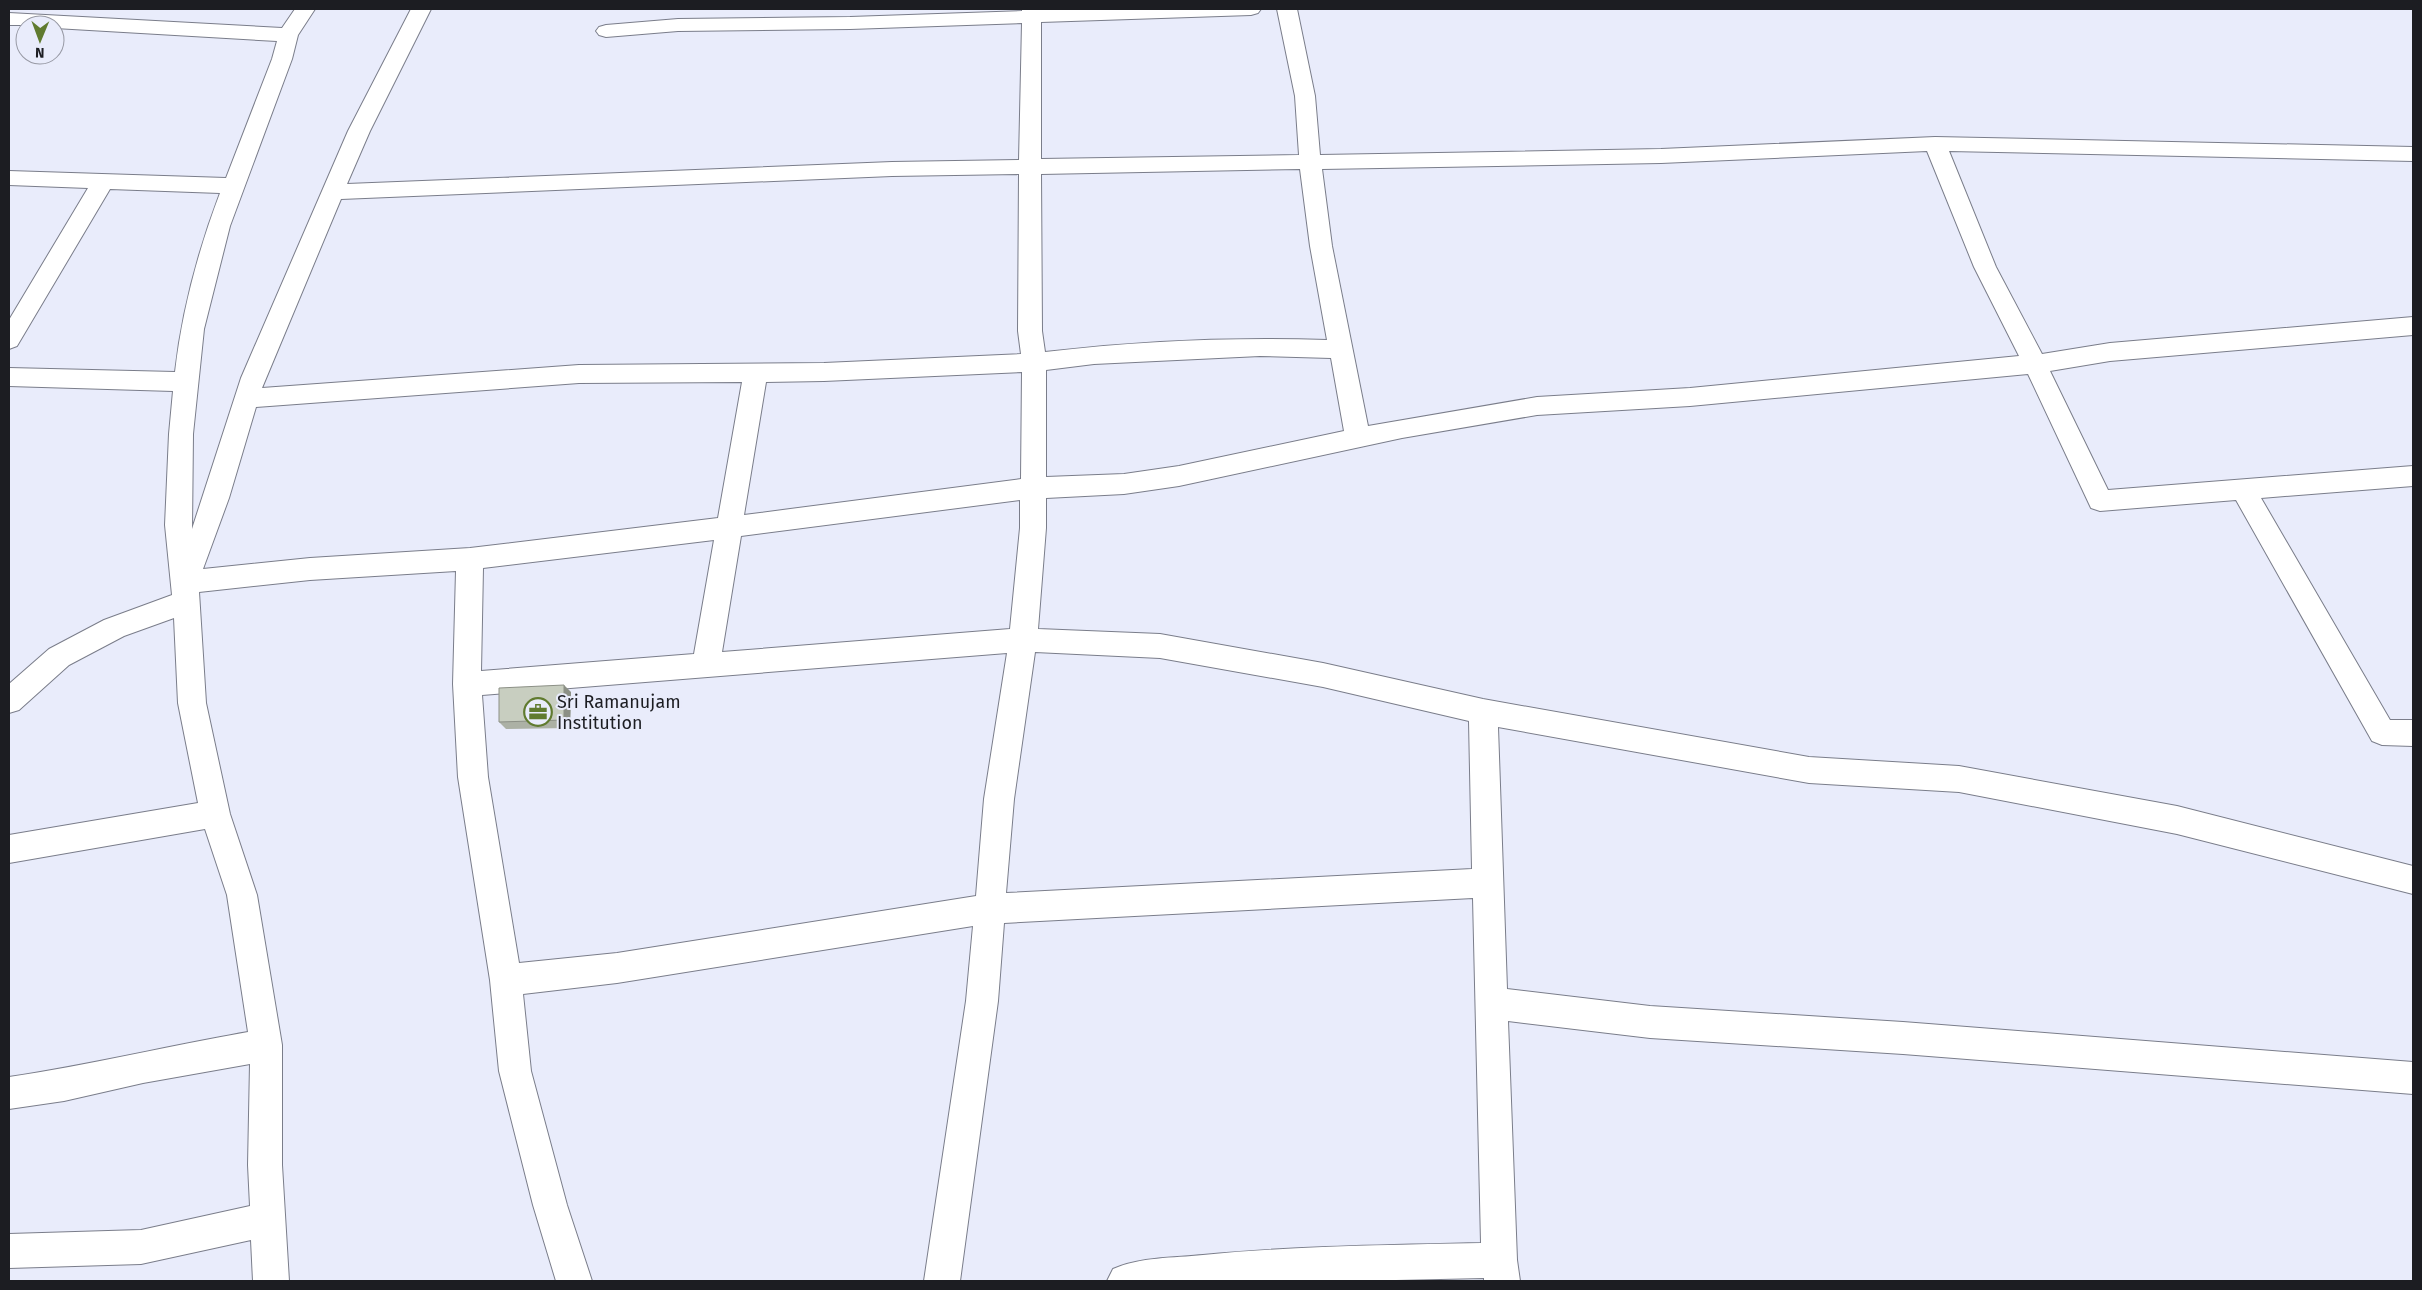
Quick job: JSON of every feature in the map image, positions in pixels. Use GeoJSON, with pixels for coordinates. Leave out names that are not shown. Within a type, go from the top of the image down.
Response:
{"type":"FeatureCollection","features":[{"type":"Feature","properties":{"kind":"street"},"geometry":{"type":"LineString","coordinates":[[272,1281],[265,1156],[266,1045],[242,895],[215,814],[192,703],[185,592],[178,525],[181,434],[192,329],[219,226],[233,186],[282,59],[288,35],[305,9]]}},
{"type":"Feature","properties":{"kind":"street"},"geometry":{"type":"LineString","coordinates":[[185,592],[253,378],[359,131],[404,39],[421,9]]}},
{"type":"Feature","properties":{"kind":"street"},"geometry":{"type":"LineString","coordinates":[[606,31],[678,25],[1032,13],[1251,9]]}},
{"type":"Feature","properties":{"kind":"street"},"geometry":{"type":"LineString","coordinates":[[1287,9],[1305,96],[1310,164],[1320,246],[1358,437]]}},
{"type":"Feature","properties":{"kind":"street"},"geometry":{"type":"LineString","coordinates":[[942,1281],[982,1001],[1000,800],[1023,640],[1033,528],[1034,362],[1030,331],[1032,13]]}},
{"type":"Feature","properties":{"kind":"street"},"geometry":{"type":"LineString","coordinates":[[9,19],[288,35]]}},
{"type":"Feature","properties":{"kind":"street"},"geometry":{"type":"LineString","coordinates":[[334,192],[892,169],[1310,164],[1661,156],[1934,144],[2413,154]]}},
{"type":"Feature","properties":{"kind":"street"},"geometry":{"type":"LineString","coordinates":[[1934,144],[1985,266],[2036,364],[2100,501],[2413,476]]}},
{"type":"Feature","properties":{"kind":"street"},"geometry":{"type":"LineString","coordinates":[[9,178],[233,186]]}},
{"type":"Feature","properties":{"kind":"street"},"geometry":{"type":"LineString","coordinates":[[9,340],[103,182]]}},
{"type":"Feature","properties":{"kind":"street"},"geometry":{"type":"LineString","coordinates":[[9,701],[58,657],[185,592],[310,569],[470,559],[728,528],[1033,488],[1124,484],[1180,476],[1358,437],[1537,406],[1690,397],[2036,364],[2110,352],[2413,326]]}},
{"type":"Feature","properties":{"kind":"street"},"geometry":{"type":"LineString","coordinates":[[247,398],[579,374],[756,374],[1034,362],[1094,355],[1164,351],[1260,347],[1341,349]]}},
{"type":"Feature","properties":{"kind":"street"},"geometry":{"type":"LineString","coordinates":[[706,665],[728,528],[756,374]]}},
{"type":"Feature","properties":{"kind":"street"},"geometry":{"type":"LineString","coordinates":[[9,377],[187,382]]}},
{"type":"Feature","properties":{"kind":"street"},"geometry":{"type":"LineString","coordinates":[[2243,490],[2382,732],[2413,733]]}},
{"type":"Feature","properties":{"kind":"street"},"geometry":{"type":"LineString","coordinates":[[470,559],[467,684],[473,777],[506,980],[516,1071],[550,1205],[574,1281]]}},
{"type":"Feature","properties":{"kind":"street"},"geometry":{"type":"LineString","coordinates":[[467,684],[792,660],[1023,640],[1160,646],[1323,675],[1483,712],[1810,770],[1959,779],[2177,820],[2413,880]]}},
{"type":"Feature","properties":{"kind":"street"},"geometry":{"type":"LineString","coordinates":[[1125,1281],[1167,1276],[1346,1263],[1500,1271],[1483,712]]}},
{"type":"Feature","properties":{"kind":"street"},"geometry":{"type":"LineString","coordinates":[[9,850],[215,814]]}},
{"type":"Feature","properties":{"kind":"street"},"geometry":{"type":"LineString","coordinates":[[506,980],[627,966],[990,909],[1377,887],[1489,883]]}},
{"type":"Feature","properties":{"kind":"street"},"geometry":{"type":"LineString","coordinates":[[1491,1003],[1650,1022],[1903,1038],[2413,1078]]}},
{"type":"Feature","properties":{"kind":"street"},"geometry":{"type":"LineString","coordinates":[[9,1093],[64,1085],[143,1067],[266,1045]]}},
{"type":"Feature","properties":{"kind":"street"},"geometry":{"type":"LineString","coordinates":[[9,1251],[141,1247],[268,1219]]}},
{"type":"Feature","properties":{"kind":"building","name":"Sri Ramanujam Institution"},"geometry":{"type":"Polygon","coordinates":[[[564,685],[564,720],[499,722],[499,688],[564,685]]]}},
{"type":"Feature","properties":{"kind":"place","name":"Sri Ramanujam Institution"},"geometry":{"type":"Point","coordinates":[538,712]}}]}
